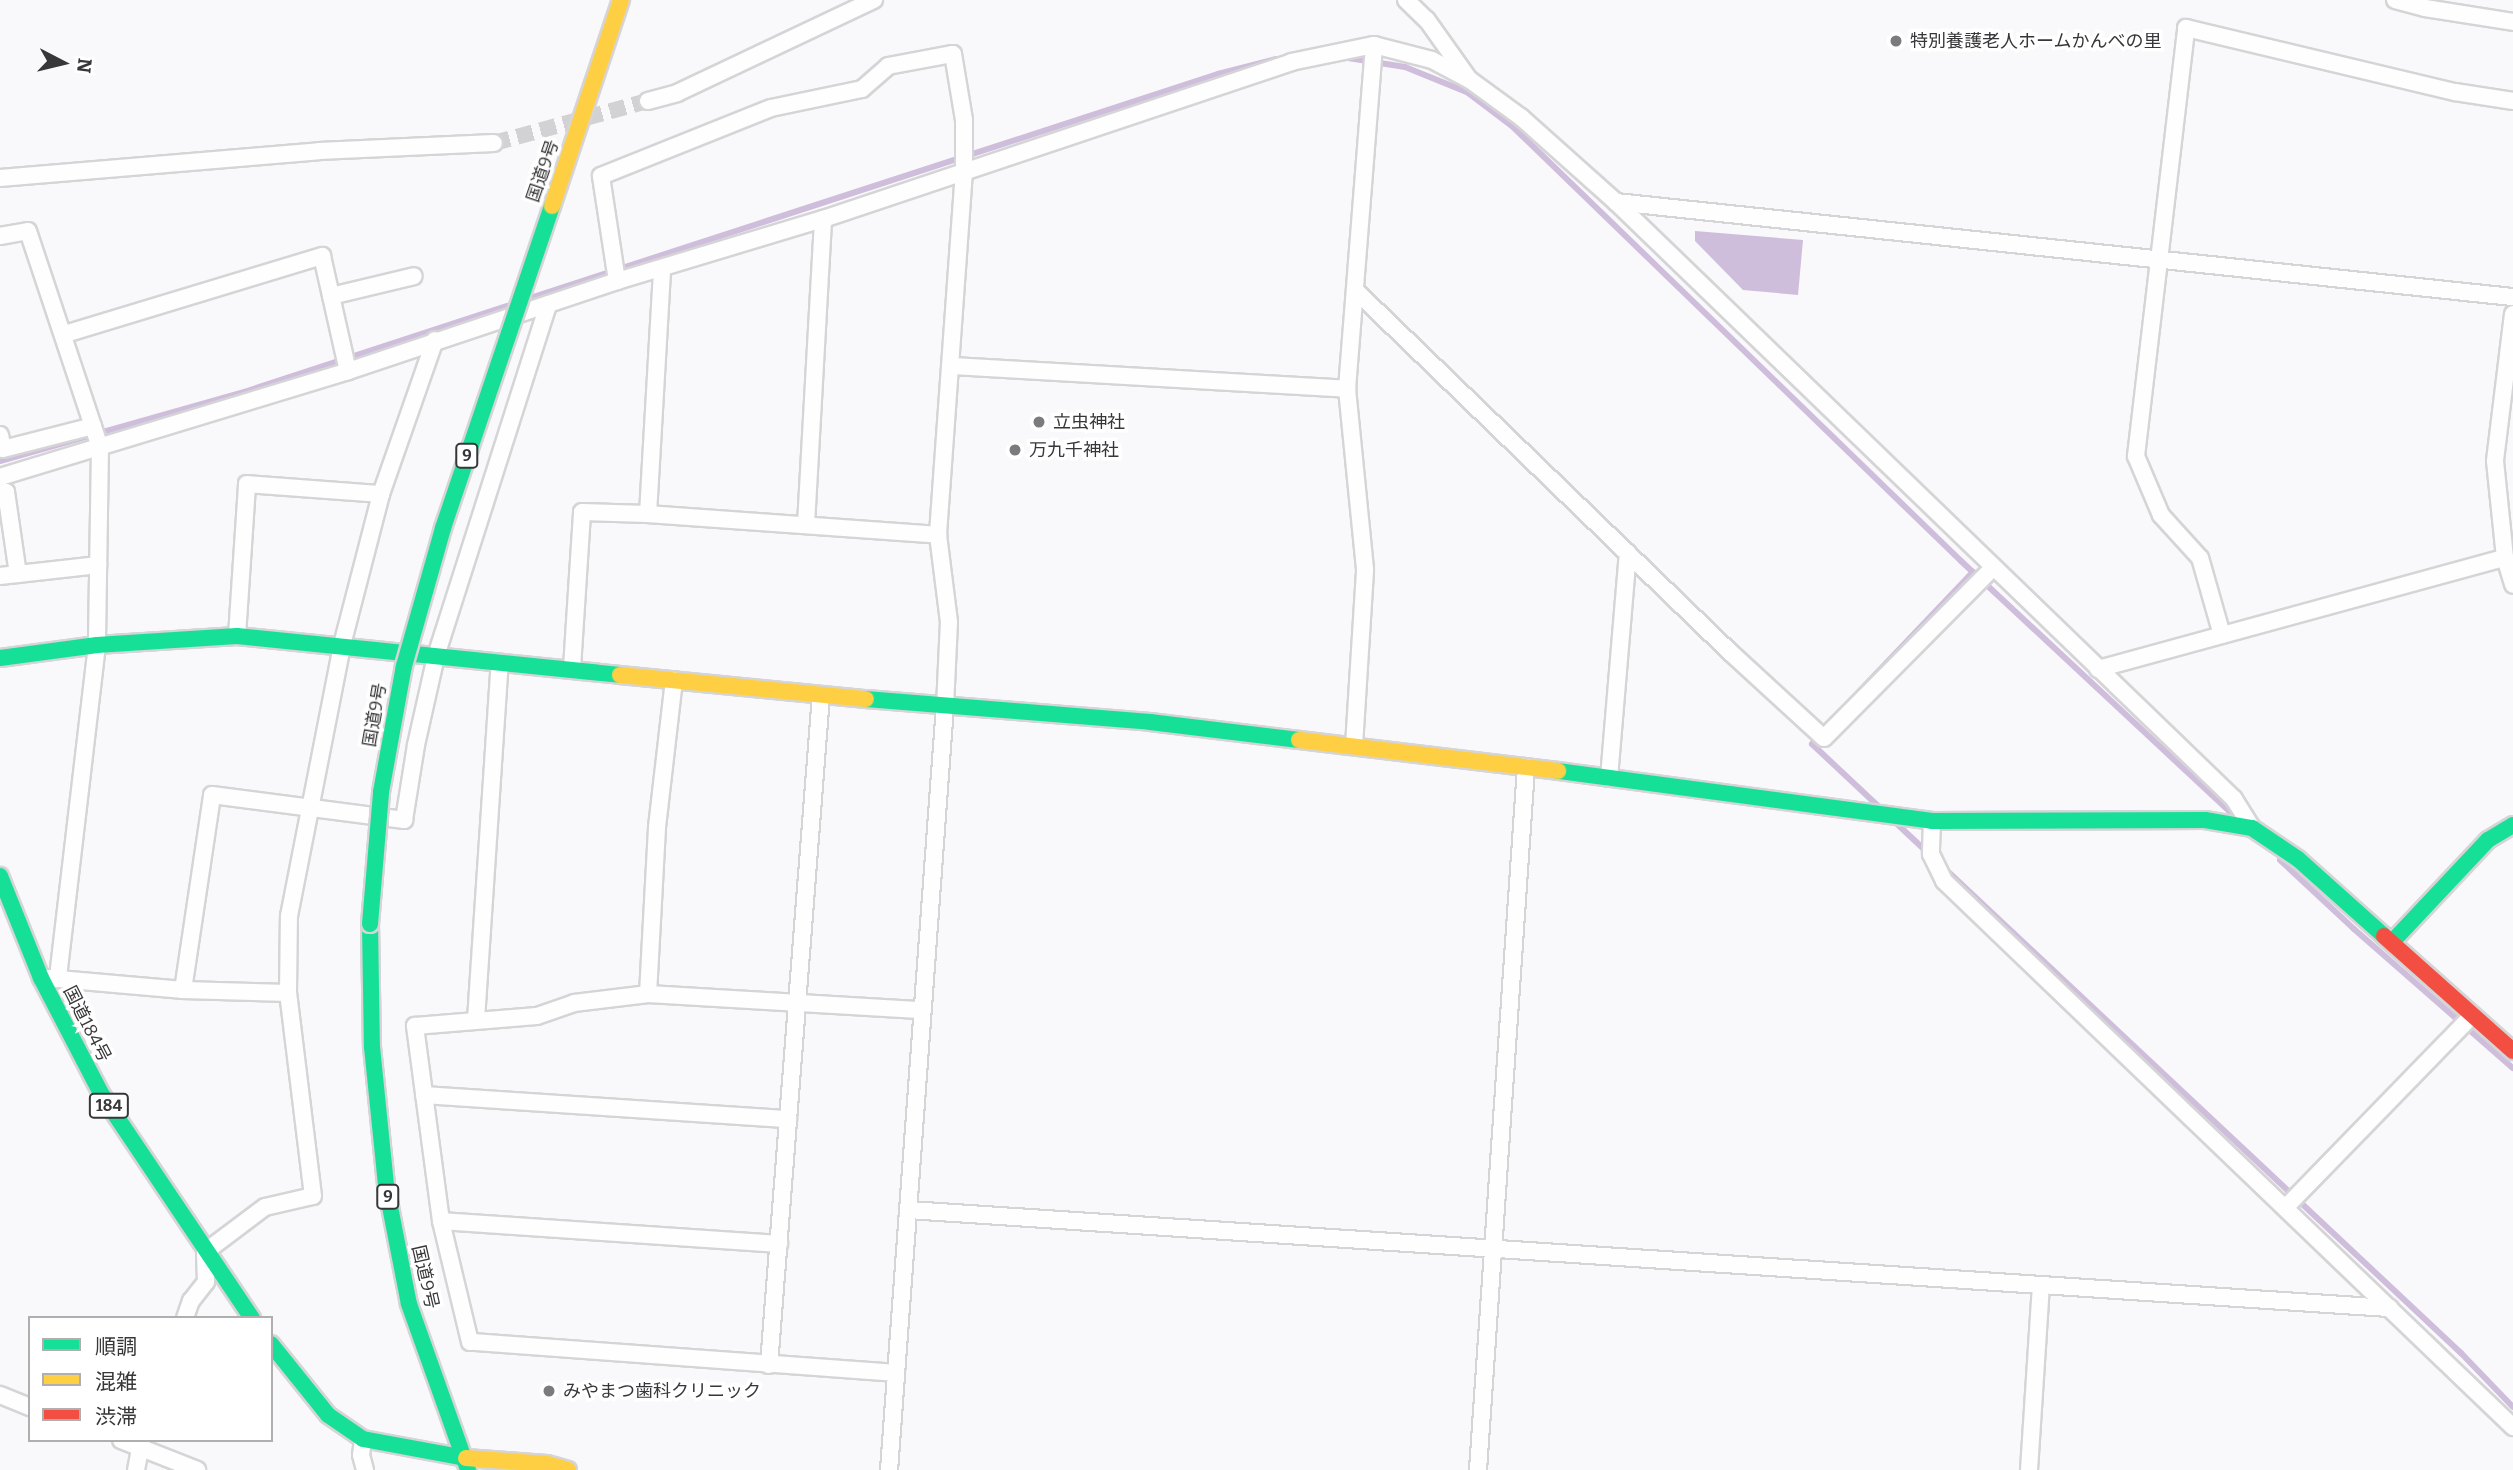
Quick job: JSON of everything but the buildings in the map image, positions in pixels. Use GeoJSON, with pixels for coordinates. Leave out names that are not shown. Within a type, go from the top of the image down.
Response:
{"type":"FeatureCollection","features":[{"type":"Feature","properties":{"kind":"main road","name":"国道9号"},"geometry":{"type":"LineString","coordinates":[[469,1466],[409,1304],[386,1186],[372,1047],[370,924],[381,792],[404,666],[443,528],[621,0]]}},
{"type":"Feature","properties":{"kind":"main road"},"geometry":{"type":"LineString","coordinates":[[0,658],[97,645],[237,636],[821,695],[1150,722],[1526,766],[1932,821],[2205,820],[2252,828],[2298,859],[2393,941],[2513,1051]]}},
{"type":"Feature","properties":{"kind":"main road"},"geometry":{"type":"LineString","coordinates":[[2393,941],[2488,840],[2513,825]]}},
{"type":"Feature","properties":{"kind":"main road","name":"国道184号"},"geometry":{"type":"LineString","coordinates":[[0,876],[41,978],[102,1096],[251,1316]]}},
{"type":"Feature","properties":{"kind":"main road"},"geometry":{"type":"LineString","coordinates":[[273,1347],[327,1415],[363,1440],[469,1466],[547,1464],[568,1470]]}},
{"type":"Feature","properties":{"kind":"street"},"geometry":{"type":"LineString","coordinates":[[648,101],[677,93],[874,0]]}},
{"type":"Feature","properties":{"kind":"street"},"geometry":{"type":"LineString","coordinates":[[1406,0],[1427,20],[1470,80]]}},
{"type":"Feature","properties":{"kind":"street"},"geometry":{"type":"LineString","coordinates":[[2395,0],[2425,8],[2513,22]]}},
{"type":"Feature","properties":{"kind":"street"},"geometry":{"type":"LineString","coordinates":[[2222,635],[2200,558],[2161,515],[2136,456],[2186,28],[2455,92],[2513,101]]}},
{"type":"Feature","properties":{"kind":"street"},"geometry":{"type":"LineString","coordinates":[[1354,746],[1365,569],[1347,389],[1374,45]]}},
{"type":"Feature","properties":{"kind":"street"},"geometry":{"type":"LineString","coordinates":[[0,477],[348,371],[617,281],[662,270],[823,219],[1291,62],[1374,45],[1432,60],[1470,80],[1522,118],[1616,202],[2234,799],[2252,828]]}},
{"type":"Feature","properties":{"kind":"street"},"geometry":{"type":"LineString","coordinates":[[617,281],[601,176],[771,108],[862,89],[888,66],[953,54],[964,120],[964,171],[939,535],[948,622],[945,706],[921,1010],[890,1470]]}},
{"type":"Feature","properties":{"kind":"street"},"geometry":{"type":"LineString","coordinates":[[0,178],[319,151],[494,143]]}},
{"type":"Feature","properties":{"kind":"street"},"geometry":{"type":"LineString","coordinates":[[1616,202],[2160,257],[2513,297]]}},
{"type":"Feature","properties":{"kind":"street"},"geometry":{"type":"LineString","coordinates":[[806,525],[823,219]]}},
{"type":"Feature","properties":{"kind":"street"},"geometry":{"type":"LineString","coordinates":[[0,236],[28,231],[65,334],[100,448],[97,645],[58,979]]}},
{"type":"Feature","properties":{"kind":"street"},"geometry":{"type":"LineString","coordinates":[[65,334],[322,256],[348,371]]}},
{"type":"Feature","properties":{"kind":"street"},"geometry":{"type":"LineString","coordinates":[[648,514],[662,270]]}},
{"type":"Feature","properties":{"kind":"street"},"geometry":{"type":"LineString","coordinates":[[331,296],[414,276]]}},
{"type":"Feature","properties":{"kind":"street"},"geometry":{"type":"LineString","coordinates":[[1356,291],[1824,738],[1993,568]]}},
{"type":"Feature","properties":{"kind":"street"},"geometry":{"type":"LineString","coordinates":[[183,990],[212,795],[404,820],[416,745],[436,656],[548,304]]}},
{"type":"Feature","properties":{"kind":"street"},"geometry":{"type":"LineString","coordinates":[[2513,314],[2495,461],[2505,558],[2513,585]]}},
{"type":"Feature","properties":{"kind":"street"},"geometry":{"type":"LineString","coordinates":[[186,1316],[191,1301],[206,1282],[205,1252],[265,1207],[313,1196],[288,993],[289,916],[342,645],[381,494],[435,340]]}},
{"type":"Feature","properties":{"kind":"street"},"geometry":{"type":"LineString","coordinates":[[952,366],[1347,389]]}},
{"type":"Feature","properties":{"kind":"street"},"geometry":{"type":"LineString","coordinates":[[0,435],[3,449],[93,426]]}},
{"type":"Feature","properties":{"kind":"street"},"geometry":{"type":"LineString","coordinates":[[237,636],[247,484],[381,494]]}},
{"type":"Feature","properties":{"kind":"street"},"geometry":{"type":"LineString","coordinates":[[0,493],[6,492],[18,574]]}},
{"type":"Feature","properties":{"kind":"street"},"geometry":{"type":"LineString","coordinates":[[572,668],[582,512],[648,514],[939,535]]}},
{"type":"Feature","properties":{"kind":"street"},"geometry":{"type":"LineString","coordinates":[[1609,778],[1628,553]]}},
{"type":"Feature","properties":{"kind":"street"},"geometry":{"type":"LineString","coordinates":[[2098,669],[2505,558]]}},
{"type":"Feature","properties":{"kind":"street"},"geometry":{"type":"LineString","coordinates":[[0,576],[98,565]]}},
{"type":"Feature","properties":{"kind":"street"},"geometry":{"type":"LineString","coordinates":[[476,1020],[500,663]]}},
{"type":"Feature","properties":{"kind":"street"},"geometry":{"type":"LineString","coordinates":[[648,994],[657,827],[674,680]]}},
{"type":"Feature","properties":{"kind":"street"},"geometry":{"type":"LineString","coordinates":[[769,1364],[821,695]]}},
{"type":"Feature","properties":{"kind":"street"},"geometry":{"type":"LineString","coordinates":[[1478,1470],[1526,766]]}},
{"type":"Feature","properties":{"kind":"street"},"geometry":{"type":"LineString","coordinates":[[1932,821],[1931,854],[1944,881],[2513,1427]]}},
{"type":"Feature","properties":{"kind":"street"},"geometry":{"type":"LineString","coordinates":[[41,978],[183,990],[288,993]]}},
{"type":"Feature","properties":{"kind":"street"},"geometry":{"type":"LineString","coordinates":[[896,1373],[470,1342],[441,1221],[415,1027],[537,1016],[574,1003],[648,994],[921,1010]]}},
{"type":"Feature","properties":{"kind":"street"},"geometry":{"type":"LineString","coordinates":[[2285,1208],[2473,1014]]}},
{"type":"Feature","properties":{"kind":"street"},"geometry":{"type":"LineString","coordinates":[[424,1095],[788,1119]]}},
{"type":"Feature","properties":{"kind":"street"},"geometry":{"type":"LineString","coordinates":[[909,1210],[2390,1308]]}},
{"type":"Feature","properties":{"kind":"street"},"geometry":{"type":"LineString","coordinates":[[441,1221],[779,1244]]}},
{"type":"Feature","properties":{"kind":"street"},"geometry":{"type":"LineString","coordinates":[[2029,1470],[2041,1286]]}},
{"type":"Feature","properties":{"kind":"street"},"geometry":{"type":"LineString","coordinates":[[0,1395],[28,1406]]}},
{"type":"Feature","properties":{"kind":"street"},"geometry":{"type":"LineString","coordinates":[[363,1440],[360,1455],[365,1470]]}},
{"type":"Feature","properties":{"kind":"street"},"geometry":{"type":"LineString","coordinates":[[136,1470],[141,1444],[197,1470]]}},
{"type":"Feature","properties":{"kind":"shaded area"},"geometry":{"type":"Polygon","coordinates":[[[1695,231],[1803,240],[1798,295],[1743,290],[1695,241],[1695,231]]]}},
{"type":"Feature","properties":{"kind":"waterway"},"geometry":{"type":"LineString","coordinates":[[1342,57],[1405,67],[1467,92],[1512,126],[1961,561],[2234,816]]}},
{"type":"Feature","properties":{"kind":"waterway"},"geometry":{"type":"LineString","coordinates":[[530,298],[1218,74],[1276,59]]}},
{"type":"Feature","properties":{"kind":"waterway"},"geometry":{"type":"LineString","coordinates":[[0,461],[244,392],[507,306]]}},
{"type":"Feature","properties":{"kind":"waterway"},"geometry":{"type":"LineString","coordinates":[[1851,700],[1973,572]]}},
{"type":"Feature","properties":{"kind":"waterway"},"geometry":{"type":"LineString","coordinates":[[1818,736],[1812,744],[1878,806]]}},
{"type":"Feature","properties":{"kind":"waterway"},"geometry":{"type":"LineString","coordinates":[[1896,823],[1929,854]]}},
{"type":"Feature","properties":{"kind":"waterway"},"geometry":{"type":"LineString","coordinates":[[2280,860],[2354,929],[2513,1068]]}},
{"type":"Feature","properties":{"kind":"waterway"},"geometry":{"type":"LineString","coordinates":[[1942,866],[2461,1353],[2513,1407]]}},
{"type":"Feature","properties":{"kind":"tunnel"},"geometry":{"type":"LineString","coordinates":[[494,143],[648,101]]}},
{"type":"Feature","properties":{"kind":"traffic: fast"},"geometry":{"type":"LineString","coordinates":[[370,924],[381,792],[404,666],[443,528],[552,206]]}},
{"type":"Feature","properties":{"kind":"traffic: fast"},"geometry":{"type":"LineString","coordinates":[[0,658],[97,645],[237,636],[620,675]]}},
{"type":"Feature","properties":{"kind":"traffic: fast"},"geometry":{"type":"LineString","coordinates":[[866,699],[1150,722],[1299,740]]}},
{"type":"Feature","properties":{"kind":"traffic: fast"},"geometry":{"type":"LineString","coordinates":[[1558,771],[1932,821],[2205,820],[2252,828],[2298,859],[2384,936]]}},
{"type":"Feature","properties":{"kind":"traffic: fast"},"geometry":{"type":"LineString","coordinates":[[2393,941],[2488,840],[2513,825]]}},
{"type":"Feature","properties":{"kind":"traffic: fast"},"geometry":{"type":"LineString","coordinates":[[0,876],[41,978],[102,1095],[251,1316]]}},
{"type":"Feature","properties":{"kind":"traffic: fast"},"geometry":{"type":"LineString","coordinates":[[370,924],[372,1047],[386,1186],[409,1304],[468,1470]]}},
{"type":"Feature","properties":{"kind":"traffic: fast"},"geometry":{"type":"LineString","coordinates":[[273,1346],[328,1415],[363,1439],[466,1458]]}},
{"type":"Feature","properties":{"kind":"traffic: slow"},"geometry":{"type":"LineString","coordinates":[[552,206],[621,0]]}},
{"type":"Feature","properties":{"kind":"traffic: slow"},"geometry":{"type":"LineString","coordinates":[[620,675],[866,699]]}},
{"type":"Feature","properties":{"kind":"traffic: slow"},"geometry":{"type":"LineString","coordinates":[[1299,740],[1558,771]]}},
{"type":"Feature","properties":{"kind":"traffic: slow"},"geometry":{"type":"LineString","coordinates":[[466,1458],[547,1464],[568,1470]]}},
{"type":"Feature","properties":{"kind":"traffic: jam"},"geometry":{"type":"LineString","coordinates":[[2384,936],[2513,1051]]}},
{"type":"Feature","properties":{"kind":"place","name":"特別養護老人ホームかんべの里"},"geometry":{"type":"Point","coordinates":[1896,41]}},
{"type":"Feature","properties":{"kind":"place","name":"立虫神社"},"geometry":{"type":"Point","coordinates":[1039,422]}},
{"type":"Feature","properties":{"kind":"place","name":"万九千神社"},"geometry":{"type":"Point","coordinates":[1015,450]}},
{"type":"Feature","properties":{"kind":"place","name":"みやまつ歯科クリニック"},"geometry":{"type":"Point","coordinates":[549,1391]}}]}
